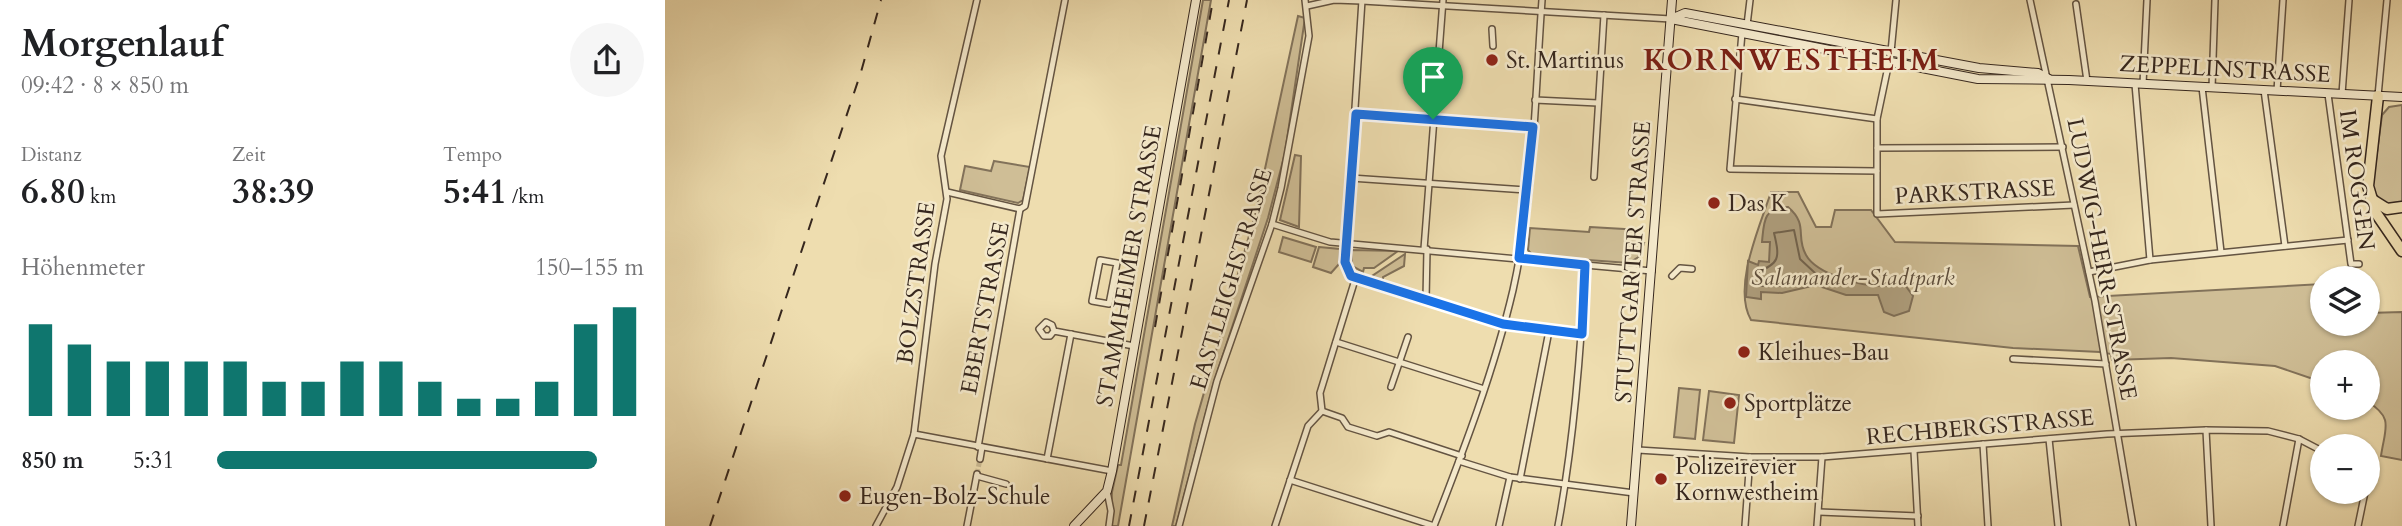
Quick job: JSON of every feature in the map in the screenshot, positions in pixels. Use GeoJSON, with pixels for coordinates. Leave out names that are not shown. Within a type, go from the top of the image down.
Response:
{"type":"FeatureCollection","features":[{"type":"Feature","properties":{"kind":"highway"},"geometry":{"type":"LineString","coordinates":[[2378,96],[2368,164],[2371,199],[2376,213],[2402,251]]}},
{"type":"Feature","properties":{"kind":"highway"},"geometry":{"type":"LineString","coordinates":[[2371,199],[2387,209],[2402,206]]}},
{"type":"Feature","properties":{"kind":"street","name":"BOLZSTRASSE"},"geometry":{"type":"LineString","coordinates":[[876,526],[897,487],[914,435],[935,264],[947,192],[941,156],[977,0]]}},
{"type":"Feature","properties":{"kind":"street"},"geometry":{"type":"LineString","coordinates":[[1020,209],[1025,206],[1065,0]]}},
{"type":"Feature","properties":{"kind":"street","name":"STAMMHEIMER STRASSE"},"geometry":{"type":"LineString","coordinates":[[1074,526],[1107,491],[1112,471],[1196,0]]}},
{"type":"Feature","properties":{"kind":"street"},"geometry":{"type":"LineString","coordinates":[[1362,0],[1345,262],[1351,276],[1503,324],[1582,334]]}},
{"type":"Feature","properties":{"kind":"street"},"geometry":{"type":"LineString","coordinates":[[1306,3],[1362,0],[1443,8],[1671,19]]}},
{"type":"Feature","properties":{"kind":"street"},"geometry":{"type":"LineString","coordinates":[[1426,300],[1428,184],[1443,0]]}},
{"type":"Feature","properties":{"kind":"street"},"geometry":{"type":"LineString","coordinates":[[1493,0],[1493,10]]}},
{"type":"Feature","properties":{"kind":"street"},"geometry":{"type":"LineString","coordinates":[[1290,480],[1434,526],[1461,459],[1484,390],[1519,258],[1533,127],[1542,0]]}},
{"type":"Feature","properties":{"kind":"street","name":"STUTTGARTER STRASSE"},"geometry":{"type":"LineString","coordinates":[[1631,526],[1672,0]]}},
{"type":"Feature","properties":{"kind":"street"},"geometry":{"type":"LineString","coordinates":[[1750,0],[1747,25],[1741,34],[1730,169],[1877,171],[1877,119],[1891,52],[1896,0]]}},
{"type":"Feature","properties":{"kind":"street","name":"LUDWIG-HERR-STRASSE"},"geometry":{"type":"LineString","coordinates":[[2030,0],[2089,272],[2133,526]]}},
{"type":"Feature","properties":{"kind":"street"},"geometry":{"type":"LineString","coordinates":[[2147,0],[2139,84],[2150,260]]}},
{"type":"Feature","properties":{"kind":"street"},"geometry":{"type":"LineString","coordinates":[[2215,0],[2207,88],[2221,252]]}},
{"type":"Feature","properties":{"kind":"street"},"geometry":{"type":"LineString","coordinates":[[2277,91],[2283,0]]}},
{"type":"Feature","properties":{"kind":"street"},"geometry":{"type":"LineString","coordinates":[[2342,94],[2349,0]]}},
{"type":"Feature","properties":{"kind":"street"},"geometry":{"type":"LineString","coordinates":[[2378,96],[2387,0]]}},
{"type":"Feature","properties":{"kind":"street","name":"EASTLEIGHSTRASSE"},"geometry":{"type":"LineString","coordinates":[[1179,526],[1217,381],[1272,224],[1307,55],[1306,3]]}},
{"type":"Feature","properties":{"kind":"street"},"geometry":{"type":"LineString","coordinates":[[2076,4],[2087,81]]}},
{"type":"Feature","properties":{"kind":"street","name":"ZEPPELINSTRASSE"},"geometry":{"type":"LineString","coordinates":[[1671,19],[1685,13],[1979,68],[2038,74],[2049,79],[2400,97]]}},
{"type":"Feature","properties":{"kind":"street"},"geometry":{"type":"LineString","coordinates":[[1594,177],[1604,15]]}},
{"type":"Feature","properties":{"kind":"street","name":"ZEPPELINSTRASSE"},"geometry":{"type":"LineString","coordinates":[[1671,19],[1978,79],[2040,82],[2049,79]]}},
{"type":"Feature","properties":{"kind":"street"},"geometry":{"type":"LineString","coordinates":[[1492,29],[1493,46]]}},
{"type":"Feature","properties":{"kind":"street"},"geometry":{"type":"LineString","coordinates":[[2264,90],[2285,246]]}},
{"type":"Feature","properties":{"kind":"street","name":"IM ROGGEN"},"geometry":{"type":"LineString","coordinates":[[2328,94],[2351,264],[2359,264]]}},
{"type":"Feature","properties":{"kind":"street"},"geometry":{"type":"LineString","coordinates":[[1735,99],[1877,119]]}},
{"type":"Feature","properties":{"kind":"street"},"geometry":{"type":"LineString","coordinates":[[1535,100],[1598,103]]}},
{"type":"Feature","properties":{"kind":"street"},"geometry":{"type":"LineString","coordinates":[[1356,114],[1533,127]]}},
{"type":"Feature","properties":{"kind":"street"},"geometry":{"type":"LineString","coordinates":[[1877,148],[2063,147]]}},
{"type":"Feature","properties":{"kind":"street","name":"PARKSTRASSE"},"geometry":{"type":"LineString","coordinates":[[1877,171],[1877,214],[2074,205]]}},
{"type":"Feature","properties":{"kind":"street"},"geometry":{"type":"LineString","coordinates":[[1351,178],[1527,190]]}},
{"type":"Feature","properties":{"kind":"street","name":"EBERTSTRASSE"},"geometry":{"type":"LineString","coordinates":[[947,192],[1020,209],[980,459]]}},
{"type":"Feature","properties":{"kind":"street"},"geometry":{"type":"LineString","coordinates":[[1272,224],[1330,242],[1652,271]]}},
{"type":"Feature","properties":{"kind":"street"},"geometry":{"type":"LineString","coordinates":[[2089,272],[2150,260],[2348,240]]}},
{"type":"Feature","properties":{"kind":"street"},"geometry":{"type":"LineString","coordinates":[[1100,260],[1117,263],[1109,304],[1092,301],[1100,260]]}},
{"type":"Feature","properties":{"kind":"street"},"geometry":{"type":"LineString","coordinates":[[1558,526],[1582,334],[1585,265]]}},
{"type":"Feature","properties":{"kind":"street"},"geometry":{"type":"LineString","coordinates":[[1672,276],[1680,268],[1692,269]]}},
{"type":"Feature","properties":{"kind":"street"},"geometry":{"type":"LineString","coordinates":[[1275,526],[1308,426],[1322,411],[1320,393],[1354,283]]}},
{"type":"Feature","properties":{"kind":"street"},"geometry":{"type":"LineString","coordinates":[[1054,331],[1134,346]]}},
{"type":"Feature","properties":{"kind":"street"},"geometry":{"type":"LineString","coordinates":[[1520,479],[1549,331]]}},
{"type":"Feature","properties":{"kind":"street"},"geometry":{"type":"LineString","coordinates":[[1047,459],[1071,334]]}},
{"type":"Feature","properties":{"kind":"street"},"geometry":{"type":"LineString","coordinates":[[1391,387],[1408,337]]}},
{"type":"Feature","properties":{"kind":"street"},"geometry":{"type":"LineString","coordinates":[[1336,342],[1484,390]]}},
{"type":"Feature","properties":{"kind":"street"},"geometry":{"type":"LineString","coordinates":[[2013,359],[2106,364]]}},
{"type":"Feature","properties":{"kind":"street"},"geometry":{"type":"LineString","coordinates":[[1322,411],[1342,418],[1348,427],[1377,436],[1389,432],[1510,477],[1634,493]]}},
{"type":"Feature","properties":{"kind":"street"},"geometry":{"type":"LineString","coordinates":[[2206,430],[2211,526]]}},
{"type":"Feature","properties":{"kind":"street","name":"RECHBERGSTRASSE"},"geometry":{"type":"LineString","coordinates":[[1638,450],[1750,457],[1822,457],[2117,433],[2206,430],[2268,431],[2310,445]]}},
{"type":"Feature","properties":{"kind":"street"},"geometry":{"type":"LineString","coordinates":[[914,435],[1112,471]]}},
{"type":"Feature","properties":{"kind":"street"},"geometry":{"type":"LineString","coordinates":[[2049,439],[2058,526]]}},
{"type":"Feature","properties":{"kind":"street"},"geometry":{"type":"LineString","coordinates":[[2284,526],[2299,439]]}},
{"type":"Feature","properties":{"kind":"street"},"geometry":{"type":"LineString","coordinates":[[1983,444],[1988,526]]}},
{"type":"Feature","properties":{"kind":"street"},"geometry":{"type":"LineString","coordinates":[[1914,451],[1918,526]]}},
{"type":"Feature","properties":{"kind":"street"},"geometry":{"type":"LineString","coordinates":[[1745,526],[1750,457]]}},
{"type":"Feature","properties":{"kind":"street"},"geometry":{"type":"LineString","coordinates":[[1818,526],[1822,457]]}},
{"type":"Feature","properties":{"kind":"street"},"geometry":{"type":"LineString","coordinates":[[967,526],[977,475],[1006,484]]}},
{"type":"Feature","properties":{"kind":"street"},"geometry":{"type":"LineString","coordinates":[[1499,526],[1510,477]]}},
{"type":"Feature","properties":{"kind":"street"},"geometry":{"type":"LineString","coordinates":[[1107,491],[1111,511],[1109,526]]}},
{"type":"Feature","properties":{"kind":"street"},"geometry":{"type":"LineString","coordinates":[[2358,526],[2363,504]]}},
{"type":"Feature","properties":{"kind":"street"},"geometry":{"type":"LineString","coordinates":[[1819,512],[1918,516]]}},
{"type":"Feature","properties":{"kind":"green space"},"geometry":{"type":"Polygon","coordinates":[[[1203,0],[1211,0],[1118,526],[1110,526],[1112,492],[1118,465],[1121,465],[1203,0]]]}},
{"type":"Feature","properties":{"kind":"green space"},"geometry":{"type":"Polygon","coordinates":[[[1298,16],[1305,18],[1285,153],[1268,218],[1214,382],[1176,526],[1172,526],[1195,424],[1255,215],[1298,16]]]}},
{"type":"Feature","properties":{"kind":"green space"},"geometry":{"type":"Polygon","coordinates":[[[2402,105],[2402,202],[2384,204],[2372,190],[2382,115],[2389,107],[2402,105]]]}},
{"type":"Feature","properties":{"kind":"green space"},"geometry":{"type":"Polygon","coordinates":[[[1295,155],[1301,156],[1299,227],[1280,220],[1295,155]]]}},
{"type":"Feature","properties":{"kind":"green space"},"geometry":{"type":"Polygon","coordinates":[[[994,161],[1030,167],[1023,200],[1018,203],[960,190],[965,166],[991,171],[994,161]]]}},
{"type":"Feature","properties":{"kind":"green space","name":"Salamander-Stadtpark"},"geometry":{"type":"Polygon","coordinates":[[[1771,192],[1798,192],[1816,227],[1831,227],[1835,210],[1871,210],[1895,242],[2078,246],[2090,297],[2310,285],[2310,336],[2380,336],[2380,313],[2402,312],[2402,460],[2381,456],[2386,424],[2380,411],[2380,350],[2310,350],[2310,378],[2275,366],[2171,358],[2112,360],[2111,354],[2100,352],[2013,348],[1751,320],[1745,291],[1746,274],[1771,192]]]}},
{"type":"Feature","properties":{"kind":"green space"},"geometry":{"type":"Polygon","coordinates":[[[1590,227],[1641,230],[1640,243],[1644,243],[1640,256],[1629,263],[1533,256],[1528,250],[1530,228],[1589,232],[1590,227]]]}},
{"type":"Feature","properties":{"kind":"green space"},"geometry":{"type":"Polygon","coordinates":[[[1283,237],[1316,247],[1311,262],[1279,252],[1283,237]]]}},
{"type":"Feature","properties":{"kind":"green space"},"geometry":{"type":"Polygon","coordinates":[[[1319,247],[1340,249],[1339,264],[1331,273],[1313,267],[1319,247]]]}},
{"type":"Feature","properties":{"kind":"green space"},"geometry":{"type":"Polygon","coordinates":[[[1351,250],[1398,251],[1374,268],[1364,268],[1363,272],[1352,266],[1351,250]]]}},
{"type":"Feature","properties":{"kind":"green space"},"geometry":{"type":"Polygon","coordinates":[[[1405,254],[1404,266],[1383,277],[1383,285],[1366,280],[1405,254]]]}},
{"type":"Feature","properties":{"kind":"green space"},"geometry":{"type":"Polygon","coordinates":[[[1679,388],[1700,390],[1695,439],[1674,437],[1679,388]]]}},
{"type":"Feature","properties":{"kind":"green space"},"geometry":{"type":"Polygon","coordinates":[[[1709,391],[1739,395],[1734,443],[1703,440],[1709,391]]]}},
{"type":"Feature","properties":{"kind":"water"},"geometry":{"type":"Polygon","coordinates":[[[1788,207],[1798,219],[1801,242],[1812,262],[1830,274],[1854,282],[1876,286],[1905,285],[1913,296],[1909,311],[1894,316],[1884,312],[1878,295],[1846,295],[1816,285],[1782,293],[1761,292],[1761,299],[1746,297],[1748,261],[1758,265],[1759,261],[1769,262],[1770,242],[1762,242],[1766,217],[1774,210],[1788,207]]]}},
{"type":"Feature","properties":{"kind":"tunnel"},"geometry":{"type":"LineString","coordinates":[[977,474],[980,459]]}},
{"type":"Feature","properties":{"kind":"railway"},"geometry":{"type":"LineString","coordinates":[[710,526],[861,72],[881,0]]}},
{"type":"Feature","properties":{"kind":"railway"},"geometry":{"type":"LineString","coordinates":[[1155,327],[1213,0]]}},
{"type":"Feature","properties":{"kind":"railway"},"geometry":{"type":"LineString","coordinates":[[1129,526],[1229,0]]}},
{"type":"Feature","properties":{"kind":"railway"},"geometry":{"type":"LineString","coordinates":[[1144,526],[1247,0]]}},
{"type":"Feature","properties":{"kind":"place","name":"St. Martinus"},"geometry":{"type":"Point","coordinates":[1492,60]}},
{"type":"Feature","properties":{"kind":"place","name":"Das K"},"geometry":{"type":"Point","coordinates":[1714,203]}},
{"type":"Feature","properties":{"kind":"place","name":"Kleihues-Bau"},"geometry":{"type":"Point","coordinates":[1744,352]}},
{"type":"Feature","properties":{"kind":"place","name":"Sportplätze"},"geometry":{"type":"Point","coordinates":[1730,403]}},
{"type":"Feature","properties":{"kind":"place","name":"Polizeirevier Kornwestheim"},"geometry":{"type":"Point","coordinates":[1661,479]}},
{"type":"Feature","properties":{"kind":"place","name":"Eugen-Bolz-Schule"},"geometry":{"type":"Point","coordinates":[845,496]}},
{"type":"Feature","properties":{"kind":"district","name":"KORNWESTHEIM"},"geometry":{"type":"Point","coordinates":[1792,60]}},
{"type":"Feature","properties":{"kind":"route"},"geometry":{"type":"LineString","coordinates":[[1356,114],[1433,119],[1533,127],[1525,224],[1519,258],[1585,265],[1582,334],[1503,324],[1351,276],[1345,262],[1356,114]]}}]}
